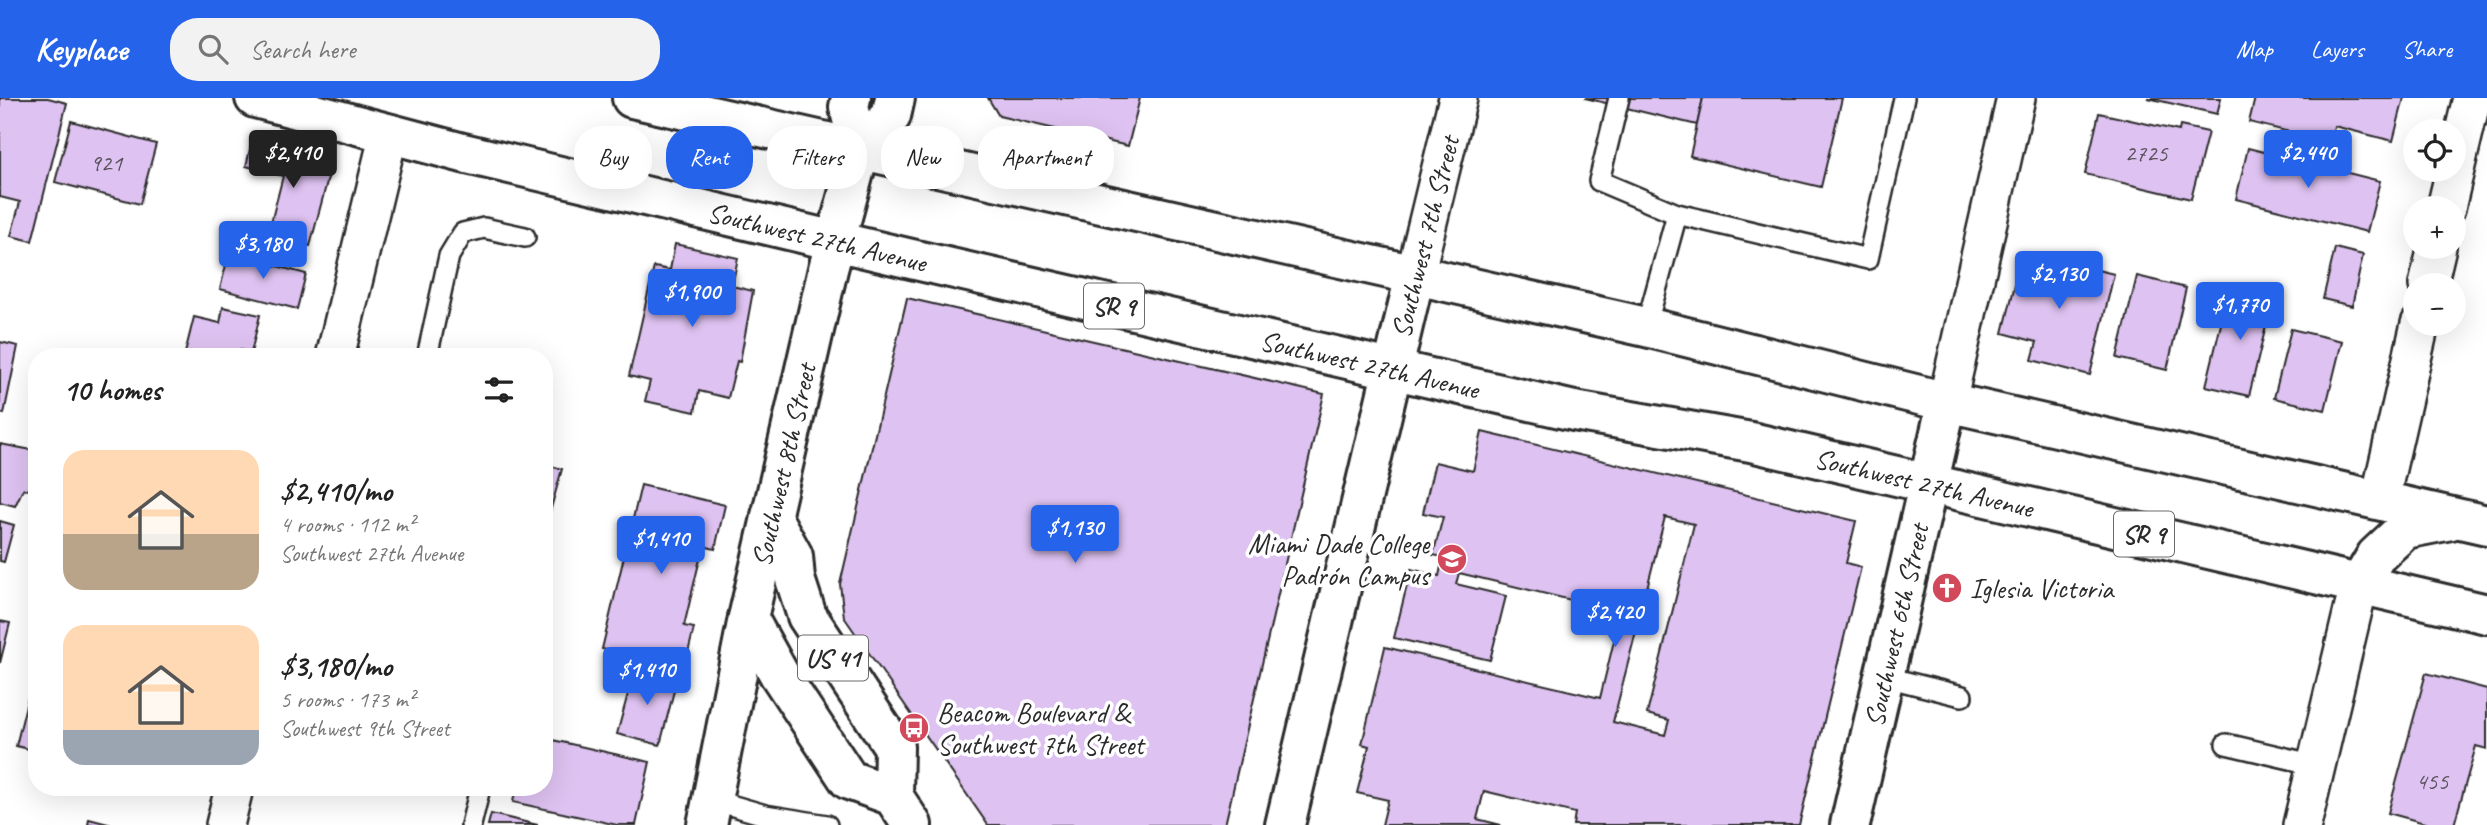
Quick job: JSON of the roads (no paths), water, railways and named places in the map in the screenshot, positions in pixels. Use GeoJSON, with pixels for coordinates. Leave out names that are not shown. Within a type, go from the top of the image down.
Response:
{"type":"FeatureCollection","features":[{"type":"Feature","properties":{"kind":"main road","name":"Southwest 27th Avenue"},"geometry":{"type":"LineString","coordinates":[[255,98],[463,153],[836,242],[1574,411],[1751,442],[2487,614]]}},
{"type":"Feature","properties":{"kind":"main road"},"geometry":{"type":"LineString","coordinates":[[632,98],[767,129]]}},
{"type":"Feature","properties":{"kind":"main road","name":"Southwest 8th Street"},"geometry":{"type":"LineString","coordinates":[[851,98],[849,107],[854,126]]}},
{"type":"Feature","properties":{"kind":"main road","name":"Southwest 8th Street"},"geometry":{"type":"LineString","coordinates":[[867,142],[891,116],[895,98]]}},
{"type":"Feature","properties":{"kind":"main road"},"geometry":{"type":"LineString","coordinates":[[867,152],[1646,327],[1947,402],[2473,522]]}},
{"type":"Feature","properties":{"kind":"main road","name":"Southwest 8th Street"},"geometry":{"type":"LineString","coordinates":[[710,813],[748,618],[850,189]]}},
{"type":"Feature","properties":{"kind":"main road","name":"Southwest 7th Street"},"geometry":{"type":"LineString","coordinates":[[1285,825],[1415,275]]}},
{"type":"Feature","properties":{"kind":"main road","name":"Southwest 6th Street"},"geometry":{"type":"LineString","coordinates":[[1850,825],[1947,402]]}},
{"type":"Feature","properties":{"kind":"main road","name":"US 41"},"geometry":{"type":"LineString","coordinates":[[771,516],[793,556],[795,579],[807,616],[894,747],[902,810]]}},
{"type":"Feature","properties":{"kind":"main road"},"geometry":{"type":"LineString","coordinates":[[2359,584],[2376,556],[2405,529],[2473,522]]}},
{"type":"Feature","properties":{"kind":"main road","name":"US 41"},"geometry":{"type":"LineString","coordinates":[[748,618],[779,674],[849,780],[902,810]]}},
{"type":"Feature","properties":{"kind":"street","name":"Southwest 7th Street"},"geometry":{"type":"LineString","coordinates":[[1415,275],[1458,98]]}},
{"type":"Feature","properties":{"kind":"street","name":"Southwest 6th Street"},"geometry":{"type":"LineString","coordinates":[[1947,402],[2016,98]]}},
{"type":"Feature","properties":{"kind":"street"},"geometry":{"type":"LineString","coordinates":[[2449,196],[2472,98]]}},
{"type":"Feature","properties":{"kind":"street"},"geometry":{"type":"LineString","coordinates":[[337,348],[389,133]]}},
{"type":"Feature","properties":{"kind":"street"},"geometry":{"type":"LineString","coordinates":[[2380,499],[2417,336]]}},
{"type":"Feature","properties":{"kind":"street"},"geometry":{"type":"LineString","coordinates":[[2302,825],[2359,584]]}},
{"type":"Feature","properties":{"kind":"street"},"geometry":{"type":"LineString","coordinates":[[225,825],[232,796]]}},
{"type":"Feature","properties":{"kind":"lane"},"geometry":{"type":"LineString","coordinates":[[1619,98],[1599,181],[1677,214],[1868,259],[1904,98]]}},
{"type":"Feature","properties":{"kind":"lane"},"geometry":{"type":"LineString","coordinates":[[1646,327],[1677,214]]}},
{"type":"Feature","properties":{"kind":"lane"},"geometry":{"type":"LineString","coordinates":[[429,348],[449,256],[463,233],[484,228],[525,237]]}},
{"type":"Feature","properties":{"kind":"lane"},"geometry":{"type":"LineString","coordinates":[[1886,677],[1962,695]]}},
{"type":"Feature","properties":{"kind":"lane"},"geometry":{"type":"LineString","coordinates":[[2226,744],[2316,765]]}},
{"type":"Feature","properties":{"kind":"lane"},"geometry":{"type":"LineString","coordinates":[[471,825],[478,796]]}},
{"type":"Feature","properties":{"kind":"lane"},"geometry":{"type":"LineString","coordinates":[[710,813],[765,815],[827,825]]}},
{"type":"Feature","properties":{"kind":"place","name":"Miami Dade College Padrón Campus"},"geometry":{"type":"Point","coordinates":[1452,559]}},
{"type":"Feature","properties":{"kind":"place","name":"Iglesia Victoria"},"geometry":{"type":"Point","coordinates":[1947,588]}},
{"type":"Feature","properties":{"kind":"place","name":"Beacom Boulevard & Southwest 7th Street"},"geometry":{"type":"Point","coordinates":[914,728]}}]}
